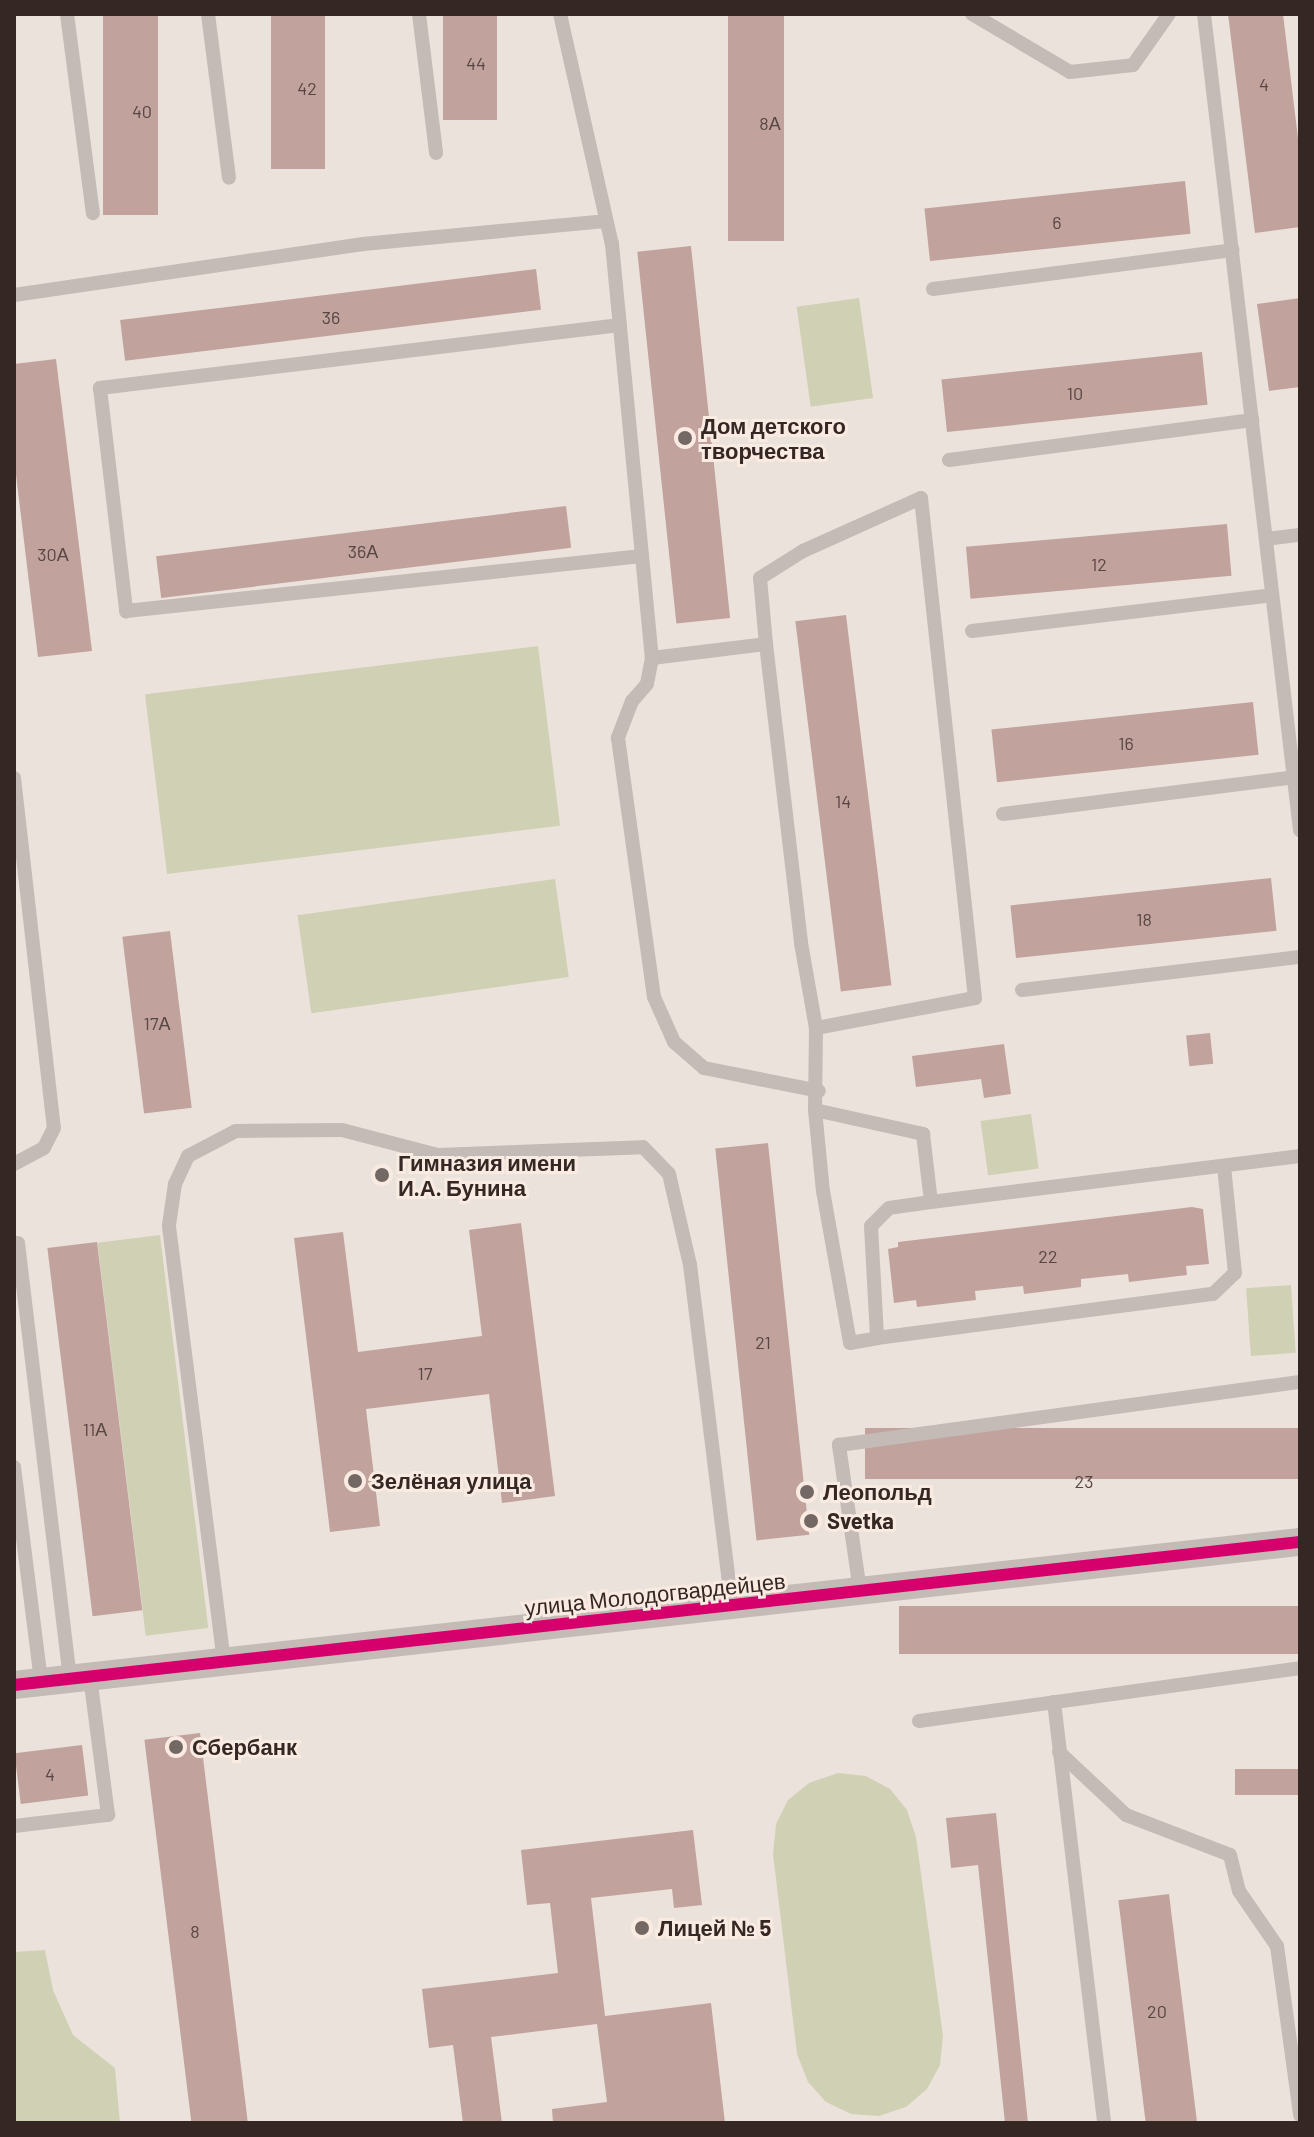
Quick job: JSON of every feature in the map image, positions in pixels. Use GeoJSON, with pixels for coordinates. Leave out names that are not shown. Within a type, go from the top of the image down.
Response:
{"type":"FeatureCollection","features":[{"type":"Feature","properties":{"kind":"street","name":"улица Молодогвардейцев"},"geometry":{"type":"LineString","coordinates":[[27,1684],[1300,1542]]}},
{"type":"Feature","properties":{"kind":"lane"},"geometry":{"type":"LineString","coordinates":[[67,14],[93,213]]}},
{"type":"Feature","properties":{"kind":"lane"},"geometry":{"type":"LineString","coordinates":[[208,14],[229,178]]}},
{"type":"Feature","properties":{"kind":"lane"},"geometry":{"type":"LineString","coordinates":[[419,14],[436,153]]}},
{"type":"Feature","properties":{"kind":"lane"},"geometry":{"type":"LineString","coordinates":[[560,14],[605,221],[620,325],[652,658],[647,684],[632,701],[618,738],[654,997],[674,1042],[704,1068],[819,1091]]}},
{"type":"Feature","properties":{"kind":"lane"},"geometry":{"type":"LineString","coordinates":[[972,14],[1070,72],[1133,65],[1169,14]]}},
{"type":"Feature","properties":{"kind":"lane"},"geometry":{"type":"LineString","coordinates":[[1204,14],[1300,830]]}},
{"type":"Feature","properties":{"kind":"lane"},"geometry":{"type":"LineString","coordinates":[[14,295],[363,244],[605,221]]}},
{"type":"Feature","properties":{"kind":"lane"},"geometry":{"type":"LineString","coordinates":[[933,289],[1232,250]]}},
{"type":"Feature","properties":{"kind":"lane"},"geometry":{"type":"LineString","coordinates":[[620,325],[100,388],[126,611],[642,556]]}},
{"type":"Feature","properties":{"kind":"lane"},"geometry":{"type":"LineString","coordinates":[[949,460],[1252,420]]}},
{"type":"Feature","properties":{"kind":"lane"},"geometry":{"type":"LineString","coordinates":[[816,1028],[975,998],[921,498],[803,551],[760,578],[816,1028],[819,1091],[815,1110],[850,1343],[1213,1294],[1235,1273],[1224,1167]]}},
{"type":"Feature","properties":{"kind":"lane"},"geometry":{"type":"LineString","coordinates":[[1266,539],[1300,535]]}},
{"type":"Feature","properties":{"kind":"lane"},"geometry":{"type":"LineString","coordinates":[[972,631],[1272,595]]}},
{"type":"Feature","properties":{"kind":"lane"},"geometry":{"type":"LineString","coordinates":[[652,658],[766,644]]}},
{"type":"Feature","properties":{"kind":"lane"},"geometry":{"type":"LineString","coordinates":[[1003,814],[1294,777]]}},
{"type":"Feature","properties":{"kind":"lane"},"geometry":{"type":"LineString","coordinates":[[14,778],[54,1128],[44,1148],[14,1164]]}},
{"type":"Feature","properties":{"kind":"lane"},"geometry":{"type":"LineString","coordinates":[[1022,990],[1300,957]]}},
{"type":"Feature","properties":{"kind":"lane"},"geometry":{"type":"LineString","coordinates":[[815,1110],[923,1134],[931,1202]]}},
{"type":"Feature","properties":{"kind":"lane"},"geometry":{"type":"LineString","coordinates":[[224,1662],[169,1225],[175,1184],[188,1156],[236,1131],[342,1130],[438,1155],[643,1147],[669,1174],[690,1265],[732,1605]]}},
{"type":"Feature","properties":{"kind":"lane"},"geometry":{"type":"LineString","coordinates":[[877,1338],[871,1226],[889,1208],[1300,1156]]}},
{"type":"Feature","properties":{"kind":"lane"},"geometry":{"type":"LineString","coordinates":[[14,1826],[108,1815],[80,1678],[18,1243]]}},
{"type":"Feature","properties":{"kind":"lane"},"geometry":{"type":"LineString","coordinates":[[860,1591],[839,1445],[1300,1382]]}},
{"type":"Feature","properties":{"kind":"lane"},"geometry":{"type":"LineString","coordinates":[[14,1467],[27,1684]]}},
{"type":"Feature","properties":{"kind":"lane"},"geometry":{"type":"LineString","coordinates":[[919,1721],[1300,1668]]}},
{"type":"Feature","properties":{"kind":"lane"},"geometry":{"type":"LineString","coordinates":[[1054,1702],[1104,2123]]}},
{"type":"Feature","properties":{"kind":"lane"},"geometry":{"type":"LineString","coordinates":[[1059,1752],[1126,1815],[1230,1855],[1239,1891],[1277,1946],[1300,2115]]}},
{"type":"Feature","properties":{"kind":"green space"},"geometry":{"type":"Polygon","coordinates":[[[859,298],[873,398],[811,407],[797,307],[859,298]]]}},
{"type":"Feature","properties":{"kind":"green space"},"geometry":{"type":"Polygon","coordinates":[[[538,646],[560,826],[167,874],[145,694],[538,646]]]}},
{"type":"Feature","properties":{"kind":"green space"},"geometry":{"type":"Polygon","coordinates":[[[555,879],[569,977],[311,1013],[298,915],[555,879]]]}},
{"type":"Feature","properties":{"kind":"green space"},"geometry":{"type":"Polygon","coordinates":[[[1031,1114],[1039,1168],[988,1176],[980,1121],[1031,1114]]]}},
{"type":"Feature","properties":{"kind":"green space"},"geometry":{"type":"Polygon","coordinates":[[[160,1235],[208,1628],[146,1636],[97,1243],[160,1235]]]}},
{"type":"Feature","properties":{"kind":"green space"},"geometry":{"type":"Polygon","coordinates":[[[1291,1285],[1296,1353],[1251,1356],[1246,1288],[1291,1285]]]}},
{"type":"Feature","properties":{"kind":"green space"},"geometry":{"type":"Polygon","coordinates":[[[838,1773],[866,1776],[890,1789],[907,1810],[916,1837],[943,2036],[940,2065],[927,2089],[906,2107],[879,2116],[851,2114],[826,2102],[808,2082],[797,2054],[773,1854],[776,1824],[788,1800],[809,1783],[838,1773]]]}},
{"type":"Feature","properties":{"kind":"green space"},"geometry":{"type":"Polygon","coordinates":[[[45,1950],[53,1990],[73,2035],[115,2068],[120,2123],[14,2123],[14,1952],[45,1950]]]}},
{"type":"Feature","properties":{"kind":"building"},"geometry":{"type":"Polygon","coordinates":[[[103,14],[158,14],[158,215],[103,215],[103,14]]]}},
{"type":"Feature","properties":{"kind":"building"},"geometry":{"type":"Polygon","coordinates":[[[271,14],[325,14],[325,169],[271,169],[271,14]]]}},
{"type":"Feature","properties":{"kind":"building"},"geometry":{"type":"Polygon","coordinates":[[[443,14],[497,14],[497,120],[443,120],[443,14]]]}},
{"type":"Feature","properties":{"kind":"building"},"geometry":{"type":"Polygon","coordinates":[[[728,14],[784,14],[784,241],[728,241],[728,14]]]}},
{"type":"Feature","properties":{"kind":"building"},"geometry":{"type":"Polygon","coordinates":[[[1228,14],[1283,14],[1300,155],[1300,227],[1255,233],[1228,14]]]}},
{"type":"Feature","properties":{"kind":"building"},"geometry":{"type":"Polygon","coordinates":[[[1185,181],[1191,234],[930,261],[924,208],[1185,181]]]}},
{"type":"Feature","properties":{"kind":"building"},"geometry":{"type":"Polygon","coordinates":[[[691,246],[730,618],[676,624],[637,252],[691,246]]]}},
{"type":"Feature","properties":{"kind":"building"},"geometry":{"type":"Polygon","coordinates":[[[536,269],[541,310],[125,361],[120,320],[536,269]]]}},
{"type":"Feature","properties":{"kind":"building"},"geometry":{"type":"Polygon","coordinates":[[[1300,298],[1300,387],[1269,391],[1257,304],[1300,298]]]}},
{"type":"Feature","properties":{"kind":"building"},"geometry":{"type":"Polygon","coordinates":[[[1202,352],[1208,405],[947,432],[941,379],[1202,352]]]}},
{"type":"Feature","properties":{"kind":"building"},"geometry":{"type":"Polygon","coordinates":[[[56,359],[92,651],[38,657],[14,458],[14,364],[56,359]]]}},
{"type":"Feature","properties":{"kind":"building"},"geometry":{"type":"Polygon","coordinates":[[[566,506],[571,548],[161,598],[156,556],[566,506]]]}},
{"type":"Feature","properties":{"kind":"building"},"geometry":{"type":"Polygon","coordinates":[[[1227,524],[1232,576],[971,599],[966,547],[1227,524]]]}},
{"type":"Feature","properties":{"kind":"building"},"geometry":{"type":"Polygon","coordinates":[[[846,615],[891,985],[841,991],[795,621],[846,615]]]}},
{"type":"Feature","properties":{"kind":"building"},"geometry":{"type":"Polygon","coordinates":[[[1253,702],[1259,755],[997,782],[991,729],[1253,702]]]}},
{"type":"Feature","properties":{"kind":"building"},"geometry":{"type":"Polygon","coordinates":[[[1271,878],[1277,931],[1016,958],[1010,905],[1271,878]]]}},
{"type":"Feature","properties":{"kind":"building"},"geometry":{"type":"Polygon","coordinates":[[[170,931],[192,1108],[144,1114],[122,937],[170,931]]]}},
{"type":"Feature","properties":{"kind":"building"},"geometry":{"type":"Polygon","coordinates":[[[1210,1033],[1213,1064],[1189,1066],[1186,1036],[1210,1033]]]}},
{"type":"Feature","properties":{"kind":"building"},"geometry":{"type":"Polygon","coordinates":[[[1004,1044],[1011,1094],[984,1098],[981,1079],[916,1087],[912,1056],[1004,1044]]]}},
{"type":"Feature","properties":{"kind":"building"},"geometry":{"type":"Polygon","coordinates":[[[768,1143],[809,1535],[756,1540],[715,1149],[768,1143]]]}},
{"type":"Feature","properties":{"kind":"building"},"geometry":{"type":"Polygon","coordinates":[[[1192,1207],[1203,1209],[1209,1264],[1186,1266],[1187,1275],[1129,1282],[1128,1274],[1081,1279],[1081,1287],[1024,1294],[1023,1286],[975,1291],[976,1300],[917,1307],[916,1300],[894,1303],[888,1249],[898,1247],[898,1242],[1192,1207]]]}},
{"type":"Feature","properties":{"kind":"building"},"geometry":{"type":"Polygon","coordinates":[[[521,1223],[555,1496],[502,1503],[489,1394],[366,1409],[380,1526],[330,1532],[294,1238],[343,1232],[358,1352],[482,1336],[469,1230],[521,1223]]]}},
{"type":"Feature","properties":{"kind":"building"},"geometry":{"type":"Polygon","coordinates":[[[97,1242],[142,1610],[93,1616],[47,1248],[97,1242]]]}},
{"type":"Feature","properties":{"kind":"building"},"geometry":{"type":"Polygon","coordinates":[[[865,1428],[1300,1428],[1300,1479],[865,1479],[865,1428]]]}},
{"type":"Feature","properties":{"kind":"building"},"geometry":{"type":"Polygon","coordinates":[[[899,1606],[1300,1606],[1300,1654],[899,1654],[899,1606]]]}},
{"type":"Feature","properties":{"kind":"building"},"geometry":{"type":"Polygon","coordinates":[[[200,1733],[248,2123],[191,2123],[144,1740],[200,1733]]]}},
{"type":"Feature","properties":{"kind":"building"},"geometry":{"type":"Polygon","coordinates":[[[82,1745],[88,1796],[21,1804],[15,1753],[82,1745]]]}},
{"type":"Feature","properties":{"kind":"building"},"geometry":{"type":"Polygon","coordinates":[[[1235,1769],[1300,1769],[1300,1795],[1235,1795],[1235,1769]]]}},
{"type":"Feature","properties":{"kind":"building"},"geometry":{"type":"Polygon","coordinates":[[[996,1813],[1028,2123],[1005,2123],[978,1865],[951,1868],[946,1818],[996,1813]]]}},
{"type":"Feature","properties":{"kind":"building"},"geometry":{"type":"Polygon","coordinates":[[[693,1830],[702,1905],[674,1908],[672,1889],[591,1898],[605,2016],[711,2003],[725,2123],[553,2123],[552,2109],[607,2102],[597,2024],[491,2037],[502,2123],[463,2123],[453,2045],[429,2048],[422,1989],[558,1973],[550,1903],[527,1905],[521,1850],[693,1830]]]}},
{"type":"Feature","properties":{"kind":"building"},"geometry":{"type":"Polygon","coordinates":[[[1169,1894],[1197,2123],[1146,2123],[1118,1900],[1169,1894]]]}},
{"type":"Feature","properties":{"kind":"cycle path"},"geometry":{"type":"LineString","coordinates":[[14,1685],[1300,1542]]}},
{"type":"Feature","properties":{"kind":"place","name":"Дом детского творчества"},"geometry":{"type":"Point","coordinates":[685,438]}},
{"type":"Feature","properties":{"kind":"place","name":"Гимназия имени И.А. Бунина"},"geometry":{"type":"Point","coordinates":[382,1175]}},
{"type":"Feature","properties":{"kind":"place","name":"Зелёная улица"},"geometry":{"type":"Point","coordinates":[355,1481]}},
{"type":"Feature","properties":{"kind":"place","name":"Леопольд"},"geometry":{"type":"Point","coordinates":[807,1492]}},
{"type":"Feature","properties":{"kind":"place","name":"Svetka"},"geometry":{"type":"Point","coordinates":[811,1521]}},
{"type":"Feature","properties":{"kind":"place","name":"Сбербанк"},"geometry":{"type":"Point","coordinates":[176,1747]}},
{"type":"Feature","properties":{"kind":"place","name":"Лицей № 5"},"geometry":{"type":"Point","coordinates":[642,1928]}}]}
